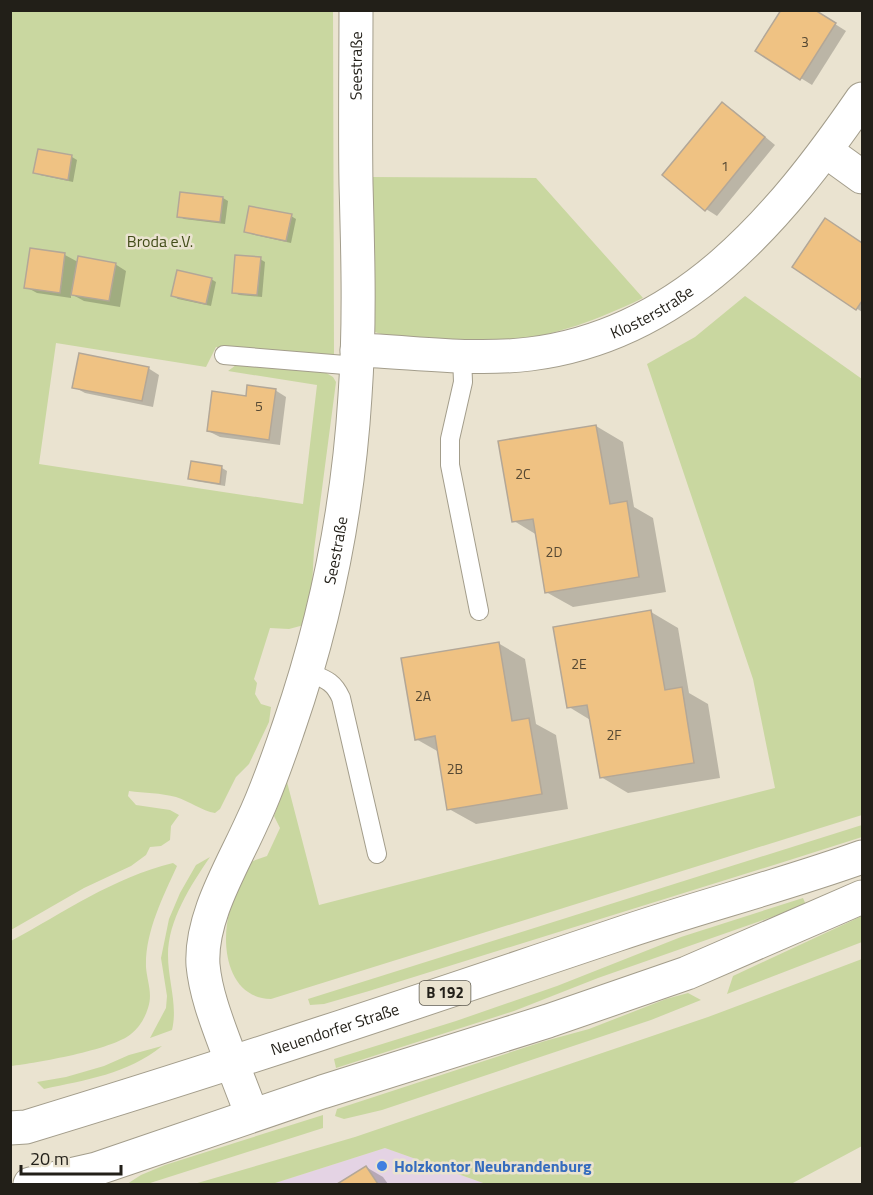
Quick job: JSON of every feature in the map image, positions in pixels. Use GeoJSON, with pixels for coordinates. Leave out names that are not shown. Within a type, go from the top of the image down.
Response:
{"type":"FeatureCollection","features":[{"type":"Feature","properties":{"kind":"main road","name":"Seestraße"},"geometry":{"type":"LineString","coordinates":[[252,1115],[232,1064],[205,980],[203,950],[209,919],[254,820],[273,771],[306,672],[333,570],[350,463],[357,358],[356,10]]}},
{"type":"Feature","properties":{"kind":"main road","name":"Klosterstraße"},"geometry":{"type":"LineString","coordinates":[[357,358],[531,354],[613,333],[655,313],[710,276],[738,252],[795,191],[862,99]]}},
{"type":"Feature","properties":{"kind":"main road"},"geometry":{"type":"LineString","coordinates":[[826,151],[862,177]]}},
{"type":"Feature","properties":{"kind":"main road","name":"Neuendorfer Straße"},"geometry":{"type":"LineString","coordinates":[[16,1133],[232,1064],[619,934],[797,880],[862,856]]}},
{"type":"Feature","properties":{"kind":"main road"},"geometry":{"type":"LineString","coordinates":[[30,1185],[96,1169],[114,1172],[252,1115],[548,1021],[687,973],[862,897]]}},
{"type":"Feature","properties":{"kind":"lane"},"geometry":{"type":"LineString","coordinates":[[224,355],[357,358]]}},
{"type":"Feature","properties":{"kind":"lane"},"geometry":{"type":"LineString","coordinates":[[462,356],[463,382],[450,439],[450,465],[479,611]]}},
{"type":"Feature","properties":{"kind":"lane"},"geometry":{"type":"LineString","coordinates":[[306,672],[336,686],[341,698],[377,854]]}},
{"type":"Feature","properties":{"kind":"shaded area","name":"Holzkontor Neubrandenburg"},"geometry":{"type":"Polygon","coordinates":[[[385,1148],[486,1184],[272,1184],[385,1148]]]}},
{"type":"Feature","properties":{"kind":"green space","name":"Broda e.V."},"geometry":{"type":"Polygon","coordinates":[[[11,11],[333,11],[334,354],[327,357],[216,347],[206,367],[56,343],[39,464],[303,504],[317,385],[228,371],[240,362],[323,371],[333,377],[336,382],[314,550],[311,604],[304,625],[289,629],[270,628],[254,679],[257,683],[255,694],[261,704],[271,707],[269,722],[249,764],[236,777],[220,809],[215,813],[176,797],[129,791],[128,796],[136,805],[170,810],[179,815],[171,826],[170,840],[161,846],[150,847],[146,855],[131,866],[84,888],[11,930],[11,11]]]}},
{"type":"Feature","properties":{"kind":"green space"},"geometry":{"type":"Polygon","coordinates":[[[369,177],[536,178],[643,298],[571,328],[514,340],[467,342],[384,335],[375,332],[370,327],[369,177]]]}},
{"type":"Feature","properties":{"kind":"green space"},"geometry":{"type":"Polygon","coordinates":[[[745,296],[862,379],[862,815],[271,999],[256,996],[245,989],[236,979],[230,967],[227,953],[227,924],[232,904],[250,862],[267,856],[280,828],[274,816],[287,782],[319,905],[775,788],[753,679],[647,364],[695,337],[745,296]]]}},
{"type":"Feature","properties":{"kind":"green space"},"geometry":{"type":"Polygon","coordinates":[[[862,825],[862,837],[793,859],[324,1004],[310,1005],[308,999],[862,825]]]}},
{"type":"Feature","properties":{"kind":"green space"},"geometry":{"type":"Polygon","coordinates":[[[210,857],[182,903],[169,942],[168,965],[174,1011],[172,1030],[150,1038],[166,1008],[167,996],[161,958],[169,919],[196,865],[210,857]]]}},
{"type":"Feature","properties":{"kind":"green space"},"geometry":{"type":"Polygon","coordinates":[[[173,863],[177,866],[156,915],[148,941],[146,967],[150,992],[149,1003],[139,1026],[131,1034],[108,1045],[73,1055],[11,1066],[11,941],[109,887],[151,869],[173,863]]]}},
{"type":"Feature","properties":{"kind":"green space"},"geometry":{"type":"Polygon","coordinates":[[[803,898],[806,905],[598,978],[514,1011],[336,1068],[334,1059],[456,1021],[557,986],[681,937],[803,898]]]}},
{"type":"Feature","properties":{"kind":"green space"},"geometry":{"type":"Polygon","coordinates":[[[862,916],[862,942],[727,994],[733,976],[862,916]]]}},
{"type":"Feature","properties":{"kind":"green space"},"geometry":{"type":"Polygon","coordinates":[[[862,959],[862,1146],[791,1184],[486,1184],[385,1148],[272,1184],[194,1184],[355,1137],[708,1017],[862,959]]]}},
{"type":"Feature","properties":{"kind":"green space"},"geometry":{"type":"Polygon","coordinates":[[[688,993],[701,1000],[651,1020],[382,1110],[344,1119],[335,1116],[337,1109],[545,1041],[589,1029],[666,999],[688,993]]]}},
{"type":"Feature","properties":{"kind":"green space"},"geometry":{"type":"Polygon","coordinates":[[[162,1046],[149,1056],[106,1075],[44,1089],[37,1082],[66,1077],[162,1046]]]}},
{"type":"Feature","properties":{"kind":"green space"},"geometry":{"type":"Polygon","coordinates":[[[323,1115],[323,1128],[147,1184],[127,1184],[165,1165],[323,1115]]]}},
{"type":"Feature","properties":{"kind":"building"},"geometry":{"type":"Polygon","coordinates":[[[781,10],[815,10],[836,23],[800,80],[755,51],[781,10]]]}},
{"type":"Feature","properties":{"kind":"building"},"geometry":{"type":"Polygon","coordinates":[[[722,102],[765,137],[705,211],[662,175],[722,102]]]}},
{"type":"Feature","properties":{"kind":"building"},"geometry":{"type":"Polygon","coordinates":[[[38,149],[72,155],[68,180],[33,173],[38,149]]]}},
{"type":"Feature","properties":{"kind":"building"},"geometry":{"type":"Polygon","coordinates":[[[180,192],[223,197],[220,222],[177,217],[180,192]]]}},
{"type":"Feature","properties":{"kind":"building"},"geometry":{"type":"Polygon","coordinates":[[[249,206],[292,214],[286,241],[244,232],[249,206]]]}},
{"type":"Feature","properties":{"kind":"building"},"geometry":{"type":"Polygon","coordinates":[[[825,218],[862,243],[862,301],[856,310],[792,267],[825,218]]]}},
{"type":"Feature","properties":{"kind":"building"},"geometry":{"type":"Polygon","coordinates":[[[30,248],[65,253],[60,293],[24,288],[30,248]]]}},
{"type":"Feature","properties":{"kind":"building"},"geometry":{"type":"Polygon","coordinates":[[[235,255],[261,257],[257,295],[232,293],[235,255]]]}},
{"type":"Feature","properties":{"kind":"building"},"geometry":{"type":"Polygon","coordinates":[[[78,256],[116,263],[109,301],[71,295],[78,256]]]}},
{"type":"Feature","properties":{"kind":"building"},"geometry":{"type":"Polygon","coordinates":[[[177,270],[212,278],[206,304],[171,296],[177,270]]]}},
{"type":"Feature","properties":{"kind":"building"},"geometry":{"type":"Polygon","coordinates":[[[79,353],[149,367],[142,401],[72,388],[79,353]]]}},
{"type":"Feature","properties":{"kind":"building"},"geometry":{"type":"Polygon","coordinates":[[[247,385],[276,389],[269,440],[207,431],[212,391],[246,396],[247,385]]]}},
{"type":"Feature","properties":{"kind":"building"},"geometry":{"type":"Polygon","coordinates":[[[596,425],[610,504],[627,501],[639,577],[545,593],[533,519],[512,522],[498,441],[596,425]]]}},
{"type":"Feature","properties":{"kind":"building"},"geometry":{"type":"Polygon","coordinates":[[[191,461],[222,466],[220,484],[188,479],[191,461]]]}},
{"type":"Feature","properties":{"kind":"building"},"geometry":{"type":"Polygon","coordinates":[[[651,610],[665,690],[682,687],[694,763],[600,778],[587,705],[567,708],[553,627],[651,610]]]}},
{"type":"Feature","properties":{"kind":"building"},"geometry":{"type":"Polygon","coordinates":[[[499,642],[512,721],[529,718],[542,794],[447,810],[435,736],[415,740],[401,658],[499,642]]]}},
{"type":"Feature","properties":{"kind":"building"},"geometry":{"type":"Polygon","coordinates":[[[366,1166],[378,1184],[337,1184],[366,1166]]]}},
{"type":"Feature","properties":{"kind":"place","name":"Holzkontor Neubrandenburg"},"geometry":{"type":"Point","coordinates":[382,1166]}}]}
